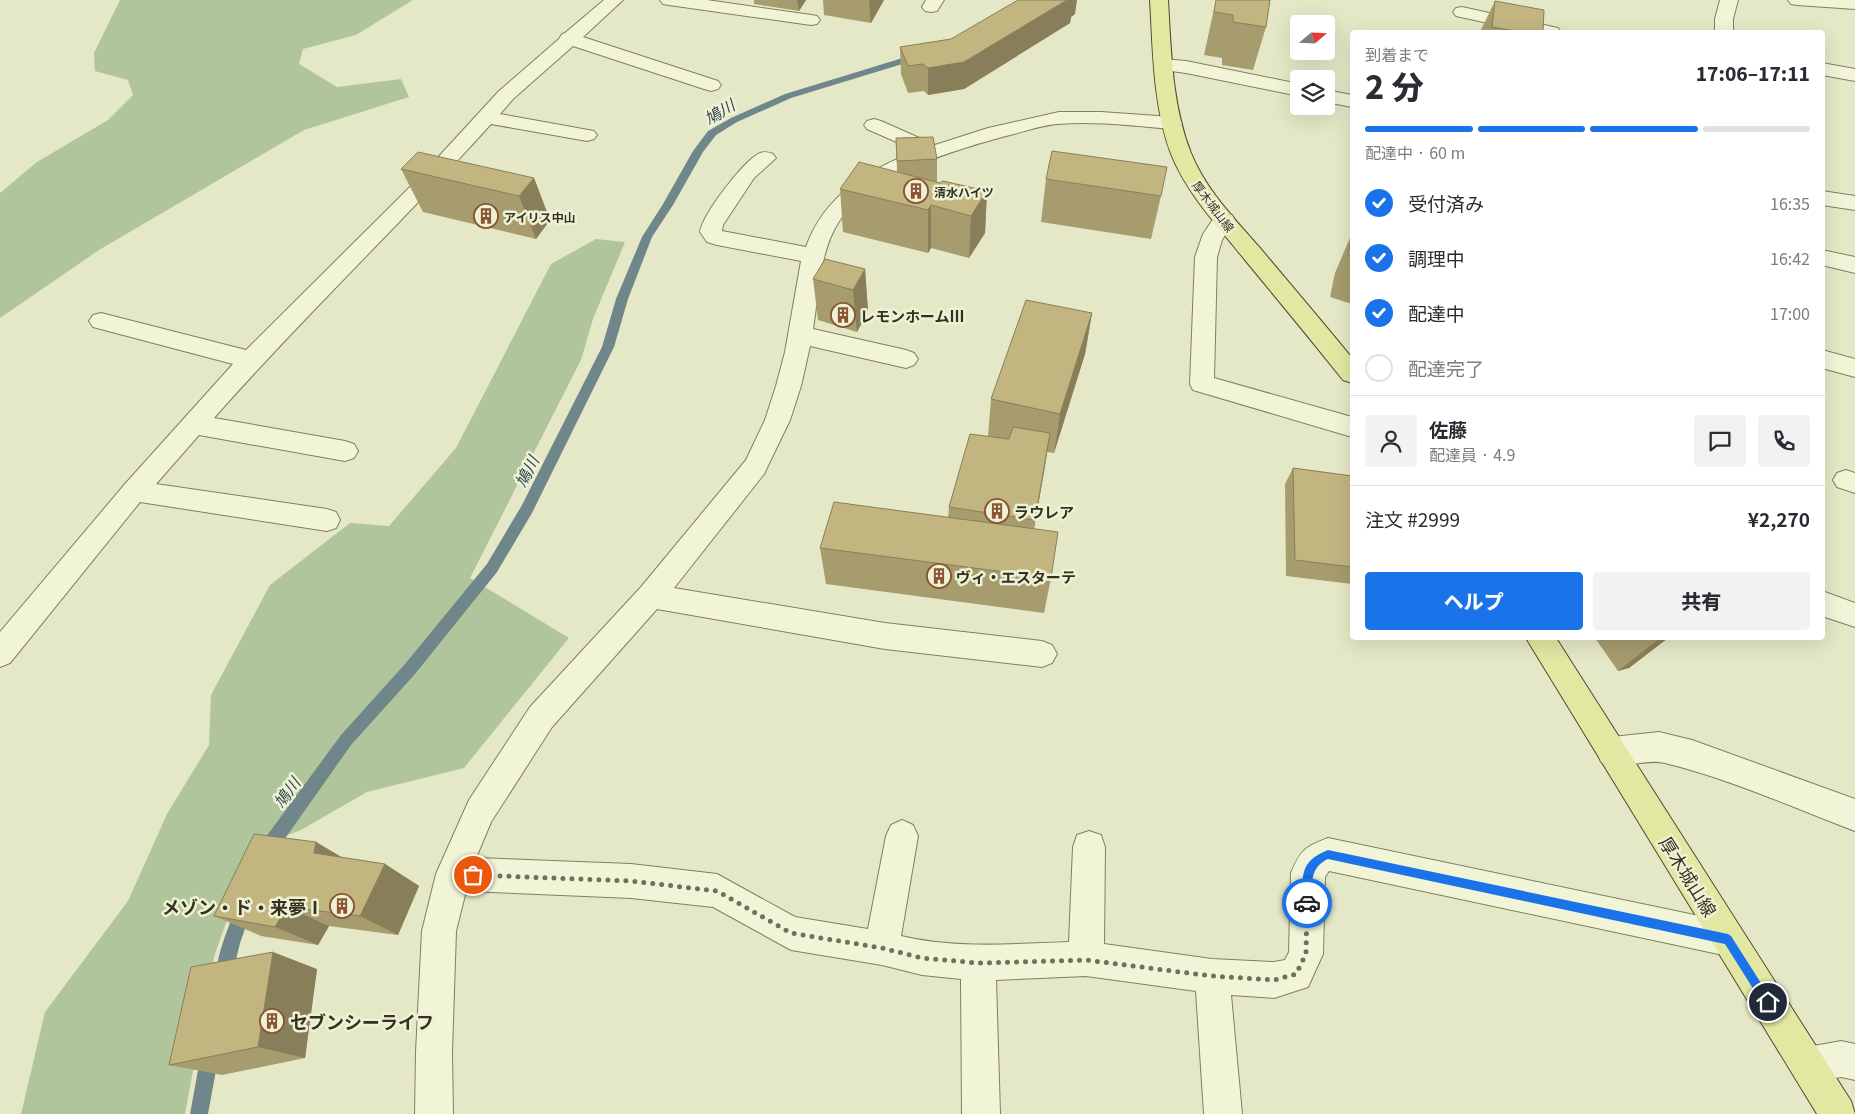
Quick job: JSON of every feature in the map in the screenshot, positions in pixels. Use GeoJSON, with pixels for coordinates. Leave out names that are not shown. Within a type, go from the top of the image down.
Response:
{"type":"FeatureCollection","features":[{"type":"Feature","properties":{"kind":"main road","name":"厚木城山線"},"geometry":{"type":"LineString","coordinates":[[1159,0],[1164,65],[1172,124],[1179,148],[1190,172],[1204,195],[1224,220],[1350,372]]}},
{"type":"Feature","properties":{"kind":"main road","name":"厚木城山線"},"geometry":{"type":"LineString","coordinates":[[1541,640],[1838,1114]]}},
{"type":"Feature","properties":{"kind":"street"},"geometry":{"type":"LineString","coordinates":[[0,654],[134,490],[251,360],[436,185],[485,117],[568,38],[614,0]]}},
{"type":"Feature","properties":{"kind":"street"},"geometry":{"type":"LineString","coordinates":[[670,0],[765,22],[811,20]]}},
{"type":"Feature","properties":{"kind":"street"},"geometry":{"type":"LineString","coordinates":[[1724,30],[1724,19],[1730,0]]}},
{"type":"Feature","properties":{"kind":"street"},"geometry":{"type":"LineString","coordinates":[[1797,0],[1855,4]]}},
{"type":"Feature","properties":{"kind":"street"},"geometry":{"type":"LineString","coordinates":[[1462,12],[1543,30]]}},
{"type":"Feature","properties":{"kind":"street"},"geometry":{"type":"LineString","coordinates":[[568,38],[711,85]]}},
{"type":"Feature","properties":{"kind":"street"},"geometry":{"type":"LineString","coordinates":[[1164,65],[1186,67],[1290,88]]}},
{"type":"Feature","properties":{"kind":"street"},"geometry":{"type":"LineString","coordinates":[[1825,70],[1855,75]]}},
{"type":"Feature","properties":{"kind":"street"},"geometry":{"type":"LineString","coordinates":[[1335,98],[1350,102]]}},
{"type":"Feature","properties":{"kind":"street"},"geometry":{"type":"LineString","coordinates":[[485,117],[586,136]]}},
{"type":"Feature","properties":{"kind":"street"},"geometry":{"type":"LineString","coordinates":[[434,1114],[434,1052],[439,931],[453,874],[480,810],[541,717],[651,596],[755,467],[767,446],[787,388],[800,335],[806,290],[814,256],[833,213],[863,187],[891,171],[935,152],[1008,130],[1055,118],[1172,124]]}},
{"type":"Feature","properties":{"kind":"street"},"geometry":{"type":"LineString","coordinates":[[874,124],[935,152]]}},
{"type":"Feature","properties":{"kind":"street"},"geometry":{"type":"LineString","coordinates":[[766,158],[747,173],[712,225],[710,232],[715,238],[814,256]]}},
{"type":"Feature","properties":{"kind":"street"},"geometry":{"type":"LineString","coordinates":[[1825,199],[1855,204]]}},
{"type":"Feature","properties":{"kind":"street"},"geometry":{"type":"LineString","coordinates":[[1224,220],[1211,239],[1206,257],[1202,384],[1350,426]]}},
{"type":"Feature","properties":{"kind":"street"},"geometry":{"type":"LineString","coordinates":[[1825,257],[1855,265]]}},
{"type":"Feature","properties":{"kind":"street"},"geometry":{"type":"LineString","coordinates":[[101,321],[251,360]]}},
{"type":"Feature","properties":{"kind":"street"},"geometry":{"type":"LineString","coordinates":[[800,335],[906,359]]}},
{"type":"Feature","properties":{"kind":"street"},"geometry":{"type":"LineString","coordinates":[[1825,360],[1855,368]]}},
{"type":"Feature","properties":{"kind":"street"},"geometry":{"type":"LineString","coordinates":[[193,424],[345,451]]}},
{"type":"Feature","properties":{"kind":"street"},"geometry":{"type":"LineString","coordinates":[[134,490],[327,520]]}},
{"type":"Feature","properties":{"kind":"street"},"geometry":{"type":"LineString","coordinates":[[651,596],[885,636],[1042,654]]}},
{"type":"Feature","properties":{"kind":"street"},"geometry":{"type":"LineString","coordinates":[[1825,604],[1855,615]]}},
{"type":"Feature","properties":{"kind":"street"},"geometry":{"type":"LineString","coordinates":[[1612,752],[1659,747],[1692,755],[1855,815]]}},
{"type":"Feature","properties":{"kind":"street"},"geometry":{"type":"LineString","coordinates":[[882,948],[902,836]]}},
{"type":"Feature","properties":{"kind":"street"},"geometry":{"type":"LineString","coordinates":[[1086,960],[1089,847]]}},
{"type":"Feature","properties":{"kind":"street"},"geometry":{"type":"LineString","coordinates":[[453,874],[631,881],[717,891],[791,933],[882,948],[922,958],[978,963],[1086,960],[1212,976],[1274,980],[1296,974],[1306,954],[1308,873],[1316,860],[1328,854],[1728,939]]}},
{"type":"Feature","properties":{"kind":"street"},"geometry":{"type":"LineString","coordinates":[[978,963],[982,1114]]}},
{"type":"Feature","properties":{"kind":"street"},"geometry":{"type":"LineString","coordinates":[[1212,976],[1223,1114]]}},
{"type":"Feature","properties":{"kind":"street"},"geometry":{"type":"LineString","coordinates":[[1808,1065],[1841,1059],[1855,1062]]}},
{"type":"Feature","properties":{"kind":"green space"},"geometry":{"type":"Polygon","coordinates":[[[120,0],[413,0],[356,35],[303,49],[299,64],[337,87],[401,79],[409,97],[304,130],[99,250],[0,318],[0,193],[37,162],[108,120],[133,95],[128,80],[95,71],[94,53],[120,0]]]}},
{"type":"Feature","properties":{"kind":"green space"},"geometry":{"type":"Polygon","coordinates":[[[596,239],[625,242],[593,319],[581,360],[470,578],[569,638],[464,768],[367,792],[301,830],[252,848],[214,957],[185,1114],[21,1114],[45,1012],[128,901],[167,814],[209,745],[211,695],[270,585],[350,523],[389,526],[456,448],[551,264],[596,239]]]}},
{"type":"Feature","properties":{"kind":"building"},"geometry":{"type":"Polygon","coordinates":[[[1018,0],[1067,0],[964,62],[928,68],[923,64],[908,66],[900,47],[951,39],[1018,0]]]}},
{"type":"Feature","properties":{"kind":"building"},"geometry":{"type":"Polygon","coordinates":[[[1216,0],[1270,0],[1266,27],[1233,22],[1233,15],[1214,12],[1216,0]]]}},
{"type":"Feature","properties":{"kind":"building"},"geometry":{"type":"Polygon","coordinates":[[[1495,1],[1544,10],[1543,30],[1509,30],[1492,27],[1495,1]]]}},
{"type":"Feature","properties":{"kind":"building"},"geometry":{"type":"Polygon","coordinates":[[[933,137],[937,159],[897,161],[896,138],[933,137]]]}},
{"type":"Feature","properties":{"kind":"building"},"geometry":{"type":"Polygon","coordinates":[[[1052,151],[1167,167],[1161,196],[1046,179],[1052,151]]]}},
{"type":"Feature","properties":{"kind":"building"},"geometry":{"type":"Polygon","coordinates":[[[418,152],[534,178],[519,196],[401,169],[418,152]]]}},
{"type":"Feature","properties":{"kind":"building"},"geometry":{"type":"Polygon","coordinates":[[[859,162],[940,183],[943,181],[987,191],[971,216],[931,205],[928,210],[840,189],[859,162]]]}},
{"type":"Feature","properties":{"kind":"building"},"geometry":{"type":"Polygon","coordinates":[[[825,259],[865,269],[853,290],[813,279],[825,259]]]}},
{"type":"Feature","properties":{"kind":"building"},"geometry":{"type":"Polygon","coordinates":[[[1026,300],[1092,313],[1060,414],[991,399],[1026,300]]]}},
{"type":"Feature","properties":{"kind":"building"},"geometry":{"type":"Polygon","coordinates":[[[1013,427],[1050,433],[1035,520],[949,507],[970,434],[1009,439],[1013,427]]]}},
{"type":"Feature","properties":{"kind":"building"},"geometry":{"type":"Polygon","coordinates":[[[1293,468],[1350,476],[1350,567],[1295,560],[1293,468]]]}},
{"type":"Feature","properties":{"kind":"building"},"geometry":{"type":"Polygon","coordinates":[[[834,502],[1058,532],[1051,578],[820,548],[834,502]]]}},
{"type":"Feature","properties":{"kind":"building"},"geometry":{"type":"Polygon","coordinates":[[[254,834],[316,842],[314,853],[385,864],[360,916],[287,907],[275,927],[214,916],[254,834]]]}},
{"type":"Feature","properties":{"kind":"building"},"geometry":{"type":"Polygon","coordinates":[[[273,952],[258,1047],[169,1065],[191,967],[273,952]]]}},
{"type":"Feature","properties":{"kind":"waterway","name":"鳩川"},"geometry":{"type":"LineString","coordinates":[[266,851],[346,740],[410,669],[492,568],[527,509],[608,347],[622,299],[647,237],[668,205],[698,151],[712,133],[734,120],[788,96],[919,56]]}},
{"type":"Feature","properties":{"kind":"waterway","name":"鳩川"},"geometry":{"type":"LineString","coordinates":[[224,979],[231,943],[244,909]]}},
{"type":"Feature","properties":{"kind":"waterway","name":"鳩川"},"geometry":{"type":"LineString","coordinates":[[199,1114],[210,1054]]}},
{"type":"Feature","properties":{"kind":"way so far"},"geometry":{"type":"LineString","coordinates":[[473,875],[631,881],[717,891],[791,933],[882,948],[922,958],[978,963],[1086,960],[1212,976],[1274,980],[1296,974],[1306,954],[1307,903]]}},
{"type":"Feature","properties":{"kind":"place","name":"清水ハイツ"},"geometry":{"type":"Point","coordinates":[916,191]}},
{"type":"Feature","properties":{"kind":"place","name":"アイリス中山"},"geometry":{"type":"Point","coordinates":[486,216]}},
{"type":"Feature","properties":{"kind":"place","name":"レモンホームⅢ"},"geometry":{"type":"Point","coordinates":[843,315]}},
{"type":"Feature","properties":{"kind":"place","name":"ラウレア"},"geometry":{"type":"Point","coordinates":[997,511]}},
{"type":"Feature","properties":{"kind":"place","name":"ヴィ・エスターテ"},"geometry":{"type":"Point","coordinates":[939,576]}},
{"type":"Feature","properties":{"kind":"place","name":"メゾン・ド・来夢Ⅰ"},"geometry":{"type":"Point","coordinates":[342,906]}},
{"type":"Feature","properties":{"kind":"place","name":"セブンシーライフ"},"geometry":{"type":"Point","coordinates":[272,1021]}},
{"type":"Feature","properties":{"kind":"route"},"geometry":{"type":"LineString","coordinates":[[1307,903],[1308,873],[1316,860],[1328,854],[1679,928],[1728,939],[1768,1002]]}}]}
